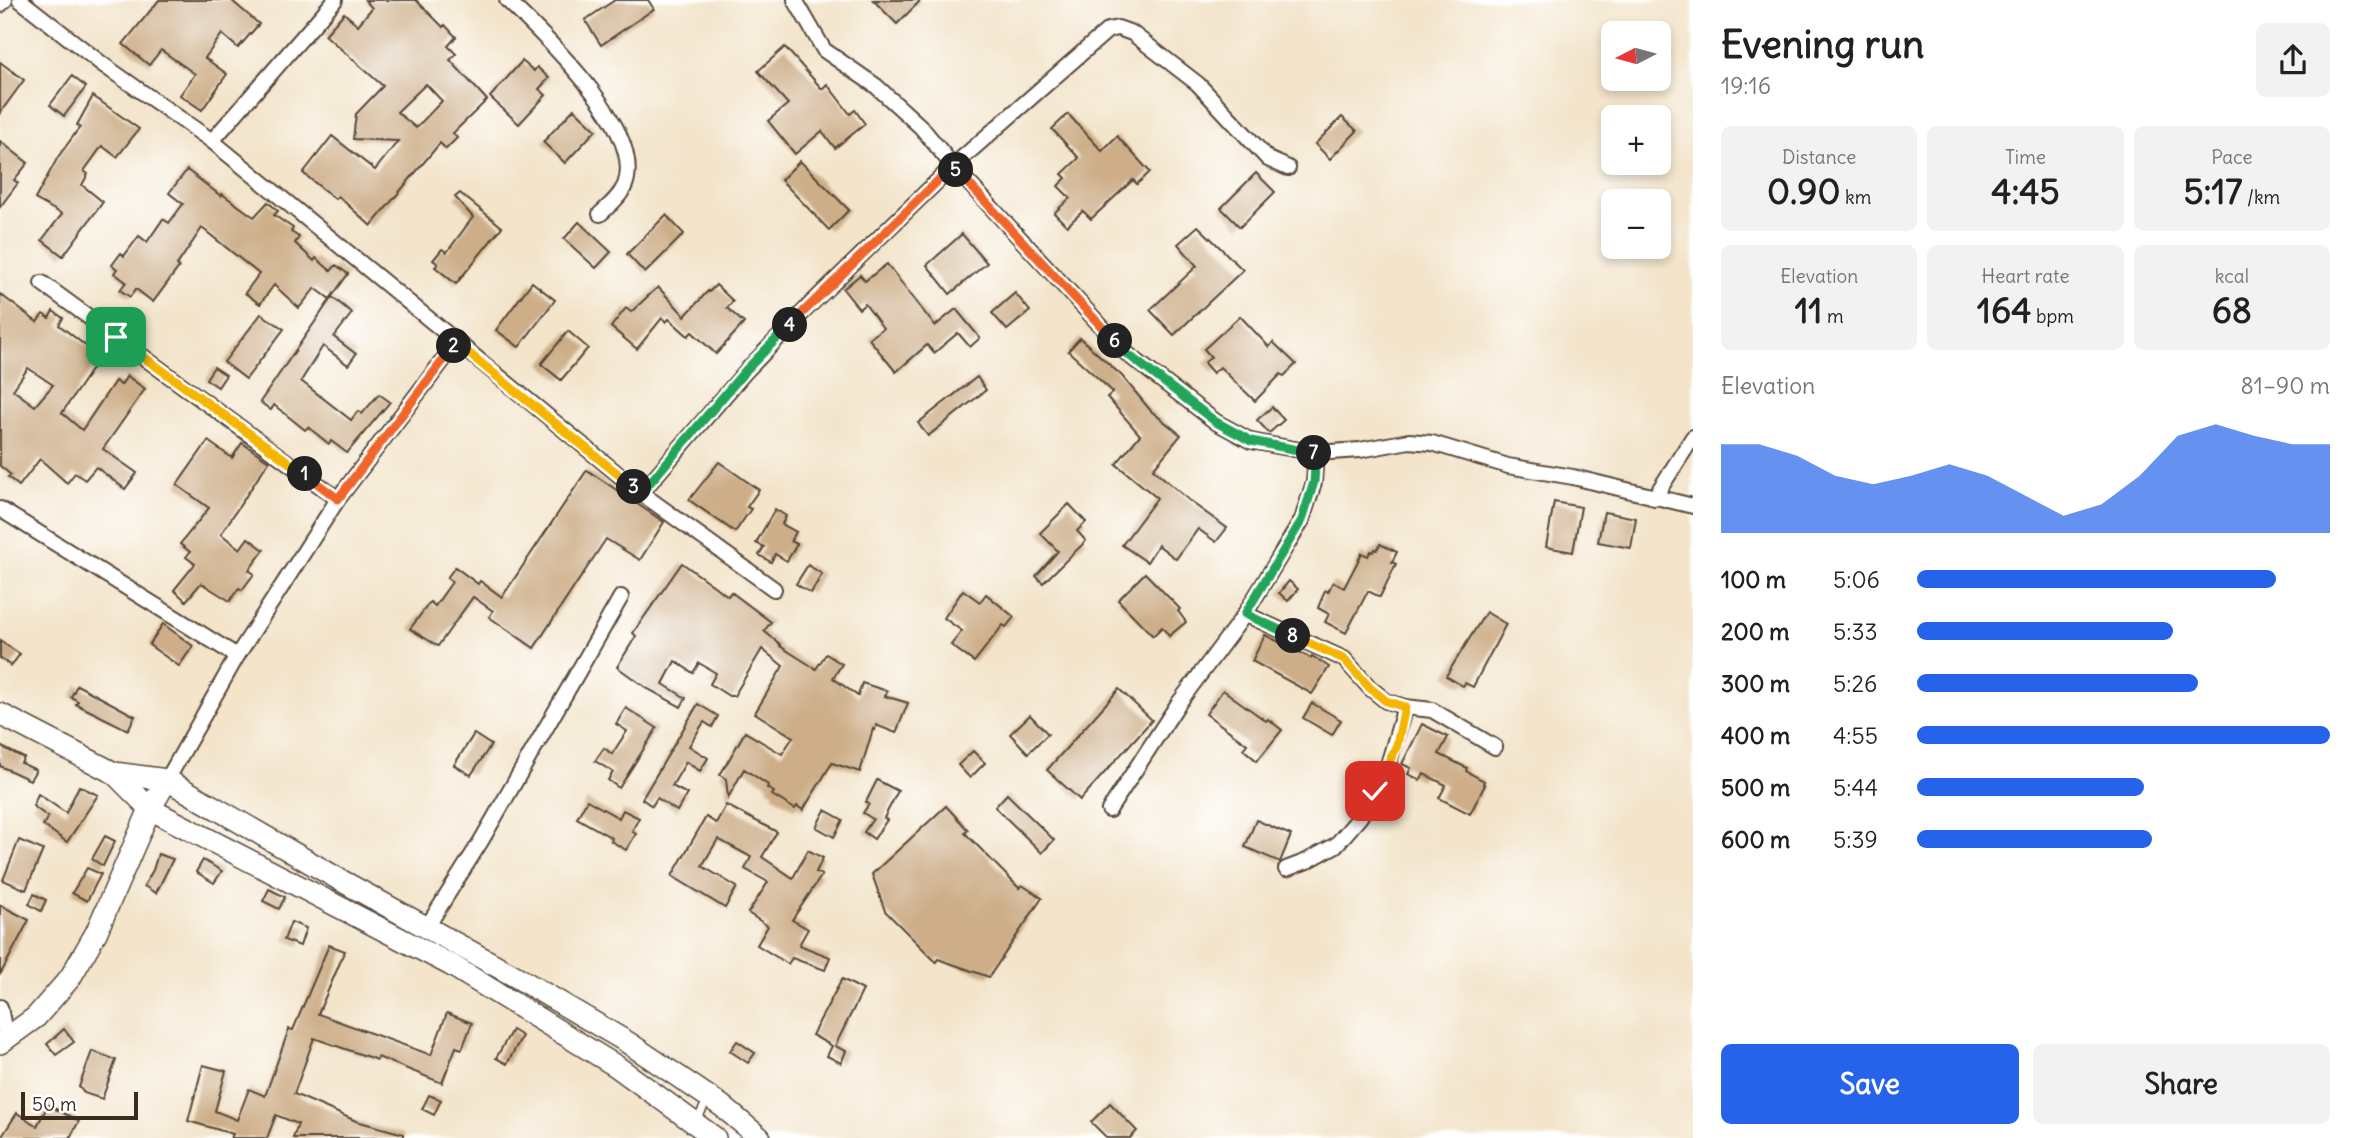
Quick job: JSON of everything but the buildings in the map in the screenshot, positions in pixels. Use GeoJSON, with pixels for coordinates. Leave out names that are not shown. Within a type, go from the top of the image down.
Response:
{"type":"FeatureCollection","features":[{"type":"Feature","properties":{"kind":"main road"},"geometry":{"type":"LineString","coordinates":[[0,714],[114,773],[150,809],[451,965],[616,1066],[694,1131],[715,1138]]}},
{"type":"Feature","properties":{"kind":"main road"},"geometry":{"type":"LineString","coordinates":[[114,773],[167,780],[627,1042],[709,1097],[760,1138]]}},
{"type":"Feature","properties":{"kind":"main road"},"geometry":{"type":"LineString","coordinates":[[3,1041],[36,1017],[70,978],[96,933],[150,809],[167,780]]}},
{"type":"Feature","properties":{"kind":"street"},"geometry":{"type":"LineString","coordinates":[[0,5],[5,0]]}},
{"type":"Feature","properties":{"kind":"street"},"geometry":{"type":"LineString","coordinates":[[20,0],[102,64],[212,141],[641,493],[774,589]]}},
{"type":"Feature","properties":{"kind":"street"},"geometry":{"type":"LineString","coordinates":[[212,141],[335,0]]}},
{"type":"Feature","properties":{"kind":"street"},"geometry":{"type":"LineString","coordinates":[[507,0],[573,66],[597,98],[627,155],[628,170],[624,187],[600,214]]}},
{"type":"Feature","properties":{"kind":"street"},"geometry":{"type":"LineString","coordinates":[[795,0],[824,50],[876,86],[912,119],[1126,353],[1216,422],[1251,441],[1316,453],[1360,450],[1409,441],[1432,443],[1508,466],[1573,477],[1693,506]]}},
{"type":"Feature","properties":{"kind":"street"},"geometry":{"type":"LineString","coordinates":[[641,493],[746,370],[811,303],[953,166],[1108,30],[1118,28],[1132,33],[1198,84],[1268,159],[1288,168]]}},
{"type":"Feature","properties":{"kind":"street"},"geometry":{"type":"LineString","coordinates":[[42,283],[338,499]]}},
{"type":"Feature","properties":{"kind":"street"},"geometry":{"type":"LineString","coordinates":[[167,780],[237,656],[338,499],[456,343]]}},
{"type":"Feature","properties":{"kind":"street"},"geometry":{"type":"LineString","coordinates":[[1654,498],[1693,437]]}},
{"type":"Feature","properties":{"kind":"street"},"geometry":{"type":"LineString","coordinates":[[1110,810],[1178,704],[1245,614],[1302,520],[1314,482],[1316,453]]}},
{"type":"Feature","properties":{"kind":"street"},"geometry":{"type":"LineString","coordinates":[[0,509],[237,656]]}},
{"type":"Feature","properties":{"kind":"street"},"geometry":{"type":"LineString","coordinates":[[427,928],[481,841],[621,597]]}},
{"type":"Feature","properties":{"kind":"street"},"geometry":{"type":"LineString","coordinates":[[1245,614],[1344,659],[1370,688],[1386,701],[1405,707],[1432,710],[1495,747]]}},
{"type":"Feature","properties":{"kind":"street"},"geometry":{"type":"LineString","coordinates":[[1340,847],[1375,791],[1397,745],[1405,707]]}},
{"type":"Feature","properties":{"kind":"street"},"geometry":{"type":"LineString","coordinates":[[1286,869],[1336,845],[1360,817],[1388,765],[1405,707]]}},
{"type":"Feature","properties":{"kind":"street"},"geometry":{"type":"LineString","coordinates":[[0,1007],[3,1041]]}},
{"type":"Feature","properties":{"kind":"lane"},"geometry":{"type":"LineString","coordinates":[[694,1131],[709,1097]]}},
{"type":"Feature","properties":{"kind":"route"},"geometry":{"type":"LineString","coordinates":[[116,337],[338,499],[456,343],[641,493],[746,370],[953,166],[1126,353],[1216,422],[1251,441],[1316,453],[1314,482],[1302,520],[1245,614],[1344,659],[1370,688],[1386,701],[1405,707],[1397,745],[1375,791]]}}]}
